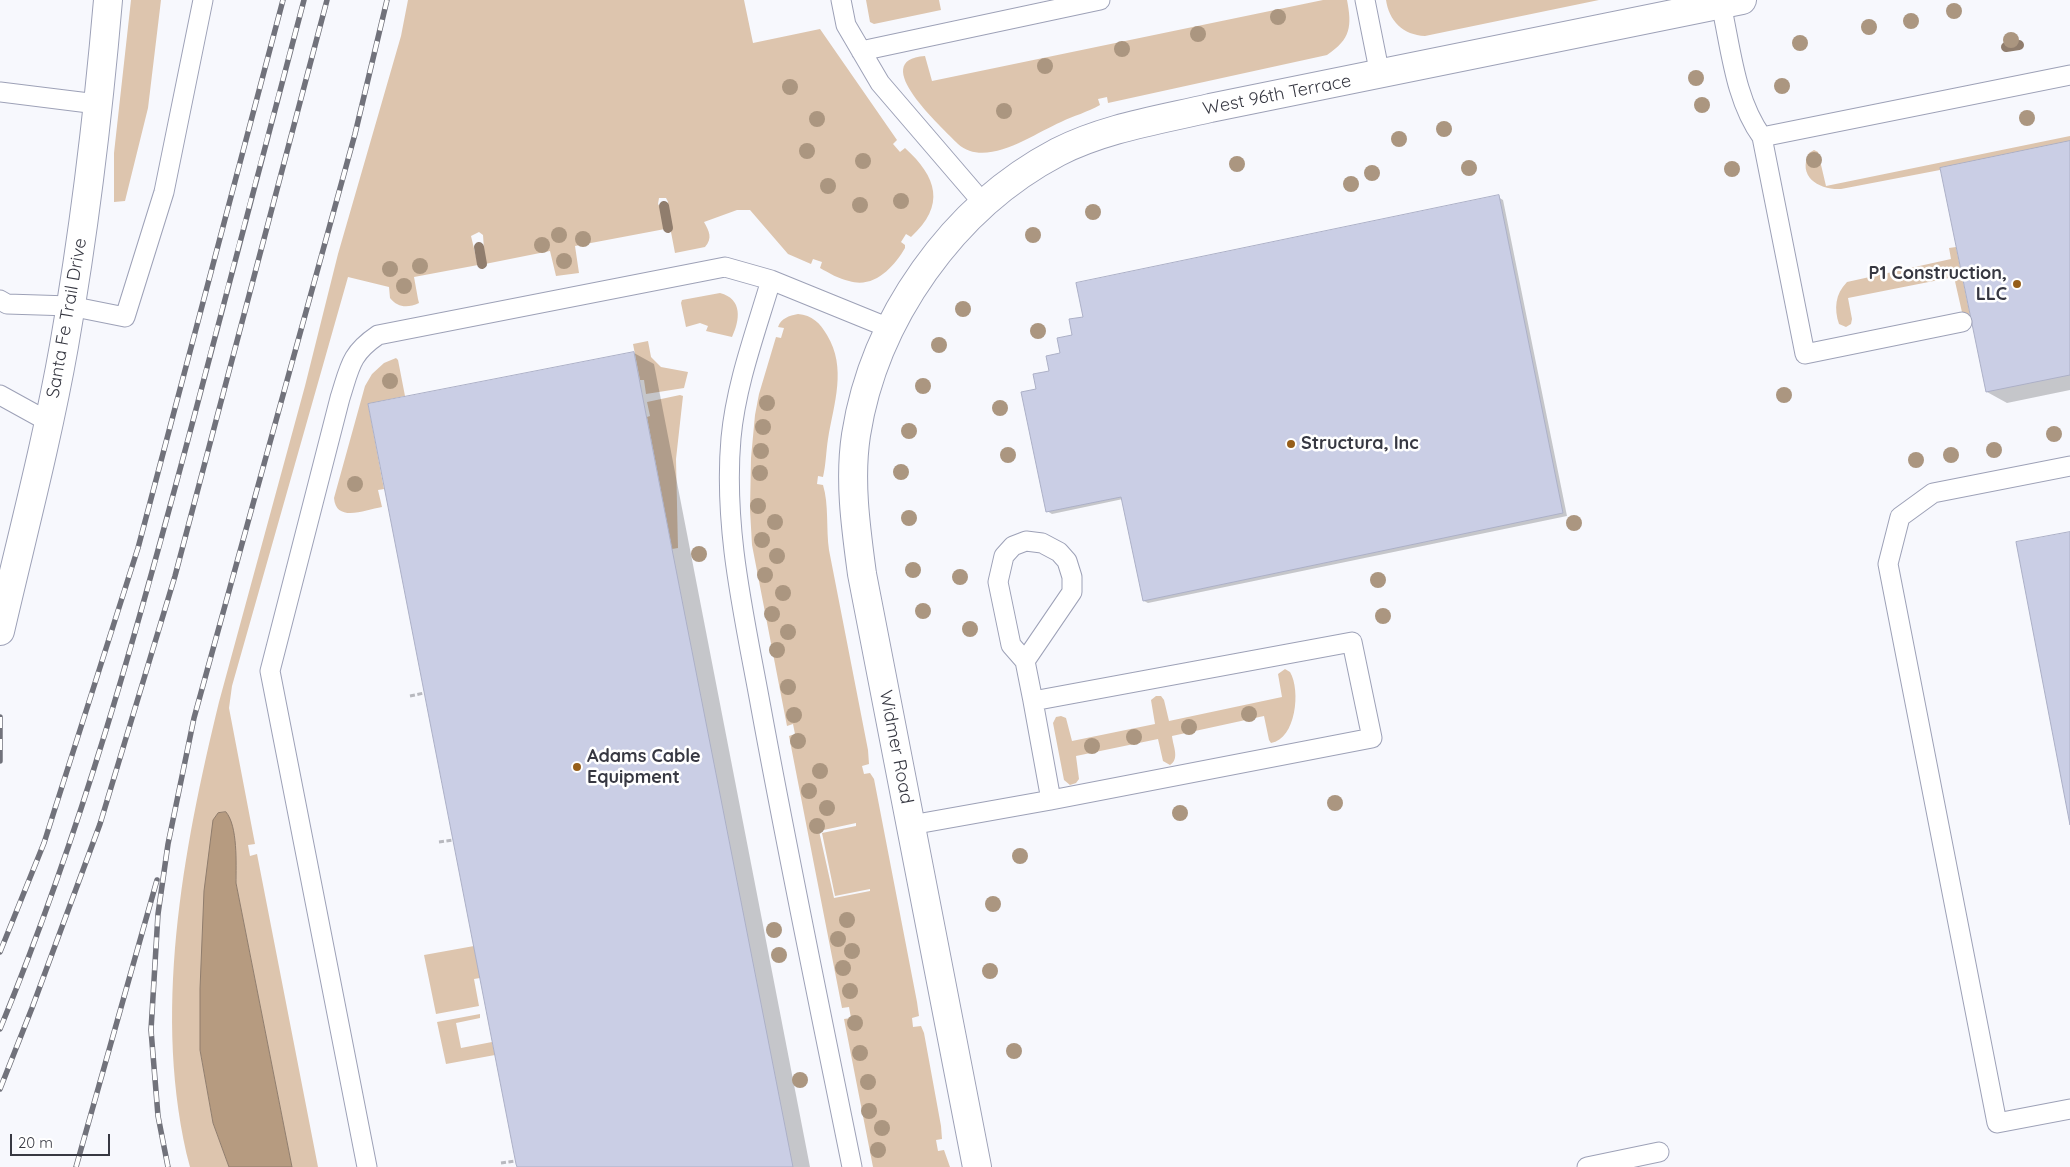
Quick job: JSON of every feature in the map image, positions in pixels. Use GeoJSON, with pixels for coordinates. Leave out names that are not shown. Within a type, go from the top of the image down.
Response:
{"type":"FeatureCollection","features":[{"type":"Feature","properties":{"kind":"street","name":"Santa Fe Trail Drive"},"geometry":{"type":"LineString","coordinates":[[0,631],[49,422],[70,306],[87,198],[108,0]]}},
{"type":"Feature","properties":{"kind":"street","name":"West 96th Terrace"},"geometry":{"type":"LineString","coordinates":[[889,328],[907,296],[930,264],[953,235],[983,203],[1018,176],[1058,152],[1085,140],[1125,128],[1210,108],[1380,75],[1728,2]]}},
{"type":"Feature","properties":{"kind":"street","name":"Widmer Road"},"geometry":{"type":"LineString","coordinates":[[889,328],[864,393],[856,437],[854,483],[856,523],[862,574],[977,1167]]}},
{"type":"Feature","properties":{"kind":"lane"},"geometry":{"type":"LineString","coordinates":[[0,300],[7,304],[70,306],[125,317],[164,192],[203,0]]}},
{"type":"Feature","properties":{"kind":"lane"},"geometry":{"type":"LineString","coordinates":[[841,0],[846,24],[880,83],[983,203]]}},
{"type":"Feature","properties":{"kind":"lane"},"geometry":{"type":"LineString","coordinates":[[861,51],[1100,0]]}},
{"type":"Feature","properties":{"kind":"lane"},"geometry":{"type":"LineString","coordinates":[[1364,0],[1380,75]]}},
{"type":"Feature","properties":{"kind":"lane"},"geometry":{"type":"LineString","coordinates":[[1728,2],[1744,105],[1751,122],[1762,138],[1804,354],[1962,322]]}},
{"type":"Feature","properties":{"kind":"lane"},"geometry":{"type":"LineString","coordinates":[[1762,138],[2070,75]]}},
{"type":"Feature","properties":{"kind":"lane"},"geometry":{"type":"LineString","coordinates":[[0,92],[97,104]]}},
{"type":"Feature","properties":{"kind":"lane"},"geometry":{"type":"LineString","coordinates":[[367,1167],[270,671],[352,358],[363,345],[378,335],[725,267],[771,280],[889,328]]}},
{"type":"Feature","properties":{"kind":"lane"},"geometry":{"type":"LineString","coordinates":[[771,280],[740,389],[731,437],[730,511],[733,552],[776,786],[852,1167]]}},
{"type":"Feature","properties":{"kind":"lane"},"geometry":{"type":"LineString","coordinates":[[0,395],[49,422]]}},
{"type":"Feature","properties":{"kind":"lane"},"geometry":{"type":"LineString","coordinates":[[2070,466],[1932,493],[1900,516],[1888,564],[1997,1123],[2070,1109]]}},
{"type":"Feature","properties":{"kind":"lane"},"geometry":{"type":"LineString","coordinates":[[1025,661],[1072,592],[1072,577],[1067,562],[1059,552],[1042,543],[1026,541],[1013,546],[1004,556],[998,582],[1011,645],[1025,661],[1051,800]]}},
{"type":"Feature","properties":{"kind":"lane"},"geometry":{"type":"LineString","coordinates":[[911,825],[1372,738],[1352,642],[1033,701]]}},
{"type":"Feature","properties":{"kind":"lane"},"geometry":{"type":"LineString","coordinates":[[1588,1167],[1659,1152]]}},
{"type":"Feature","properties":{"kind":"path"},"geometry":{"type":"LineString","coordinates":[[410,696],[424,693]]}},
{"type":"Feature","properties":{"kind":"path"},"geometry":{"type":"LineString","coordinates":[[439,842],[453,840]]}},
{"type":"Feature","properties":{"kind":"path"},"geometry":{"type":"LineString","coordinates":[[501,1163],[515,1161]]}},
{"type":"Feature","properties":{"kind":"shaded area"},"geometry":{"type":"Polygon","coordinates":[[[131,0],[161,0],[148,108],[125,201],[114,202],[114,153],[131,0]]]}},
{"type":"Feature","properties":{"kind":"shaded area"},"geometry":{"type":"Polygon","coordinates":[[[408,0],[744,0],[753,43],[820,29],[897,140],[893,144],[900,152],[905,148],[924,170],[930,180],[933,202],[929,214],[922,225],[911,237],[906,234],[901,242],[905,245],[905,248],[895,262],[882,275],[867,282],[858,283],[842,279],[820,268],[822,262],[813,259],[811,264],[788,254],[750,210],[737,210],[704,222],[709,231],[710,238],[705,247],[675,253],[666,198],[659,198],[658,204],[665,229],[575,246],[579,273],[556,276],[550,251],[485,264],[483,235],[479,232],[471,236],[478,265],[414,277],[419,303],[415,305],[403,306],[396,304],[390,298],[389,287],[348,277],[232,686],[229,708],[255,844],[248,845],[250,856],[257,854],[318,1167],[292,1167],[236,883],[236,862],[200,989],[200,1050],[213,1123],[229,1167],[190,1167],[179,1110],[173,1052],[173,993],[176,934],[194,816],[219,702],[305,386],[338,254],[401,36],[408,0]]]}},
{"type":"Feature","properties":{"kind":"shaded area"},"geometry":{"type":"Polygon","coordinates":[[[866,0],[939,0],[941,10],[874,24],[870,22],[866,0]]]}},
{"type":"Feature","properties":{"kind":"shaded area"},"geometry":{"type":"Polygon","coordinates":[[[1323,0],[1347,0],[1349,17],[1348,31],[1345,37],[1327,55],[1108,103],[1107,97],[1098,99],[1100,105],[1023,141],[996,151],[982,153],[969,151],[958,144],[914,96],[906,81],[903,69],[909,60],[925,56],[932,81],[1323,0]]]}},
{"type":"Feature","properties":{"kind":"shaded area"},"geometry":{"type":"Polygon","coordinates":[[[1386,0],[1599,0],[1425,36],[1410,33],[1398,26],[1390,14],[1386,0]]]}},
{"type":"Feature","properties":{"kind":"shaded area"},"geometry":{"type":"Polygon","coordinates":[[[2070,136],[2070,141],[1940,168],[1940,170],[1841,189],[1833,189],[1818,184],[1808,175],[1806,169],[1809,153],[1814,150],[1818,152],[1826,186],[2070,136]]]}},
{"type":"Feature","properties":{"kind":"shaded area"},"geometry":{"type":"Polygon","coordinates":[[[1956,247],[1971,320],[1964,321],[1954,277],[1848,298],[1852,319],[1851,324],[1846,327],[1839,324],[1836,313],[1837,302],[1840,292],[1847,282],[1951,259],[1949,248],[1956,247]]]}},
{"type":"Feature","properties":{"kind":"shaded area"},"geometry":{"type":"Polygon","coordinates":[[[720,293],[733,300],[738,311],[737,324],[732,337],[706,331],[708,326],[700,323],[686,327],[682,300],[720,293]]]}},
{"type":"Feature","properties":{"kind":"shaded area"},"geometry":{"type":"Polygon","coordinates":[[[798,314],[807,316],[818,323],[833,347],[836,360],[838,373],[836,399],[823,477],[818,476],[817,484],[823,485],[825,492],[829,550],[868,750],[869,764],[862,766],[864,774],[870,773],[874,779],[917,1002],[919,1016],[912,1018],[913,1027],[921,1026],[924,1033],[941,1126],[942,1139],[936,1140],[938,1151],[944,1150],[950,1167],[873,1167],[844,1019],[851,1018],[849,1007],[842,1008],[789,736],[795,734],[793,724],[787,726],[752,545],[750,510],[751,458],[759,394],[776,337],[781,338],[784,328],[778,327],[779,324],[783,319],[798,314]],[[856,823],[819,831],[834,898],[870,891],[870,889],[835,896],[822,833],[856,826],[856,823]]]}},
{"type":"Feature","properties":{"kind":"shaded area"},"geometry":{"type":"Polygon","coordinates":[[[648,341],[651,357],[661,367],[688,372],[684,388],[646,394],[644,380],[640,380],[633,344],[648,341]]]}},
{"type":"Feature","properties":{"kind":"shaded area"},"geometry":{"type":"Polygon","coordinates":[[[396,358],[405,396],[368,404],[384,489],[378,490],[382,507],[346,513],[336,506],[334,498],[365,386],[372,374],[384,363],[396,358]]]}},
{"type":"Feature","properties":{"kind":"shaded area"},"geometry":{"type":"Polygon","coordinates":[[[683,396],[676,459],[678,548],[672,549],[647,417],[650,416],[647,402],[683,396]]]}},
{"type":"Feature","properties":{"kind":"shaded area"},"geometry":{"type":"Polygon","coordinates":[[[1285,669],[1290,672],[1293,680],[1295,690],[1294,713],[1286,733],[1279,740],[1271,743],[1269,740],[1264,716],[1172,736],[1175,759],[1170,765],[1163,761],[1158,739],[1076,756],[1079,779],[1076,783],[1070,785],[1064,780],[1053,723],[1056,717],[1066,718],[1072,741],[1155,724],[1151,700],[1156,696],[1161,696],[1164,700],[1169,721],[1282,697],[1278,674],[1285,669]]]}},
{"type":"Feature","properties":{"kind":"shaded area"},"geometry":{"type":"Polygon","coordinates":[[[226,812],[233,826],[236,883],[292,1167],[229,1167],[213,1123],[200,1050],[200,989],[204,891],[213,820],[218,813],[226,812]]]}},
{"type":"Feature","properties":{"kind":"shaded area"},"geometry":{"type":"Polygon","coordinates":[[[474,946],[480,978],[474,979],[479,1006],[436,1014],[424,955],[474,946]]]}},
{"type":"Feature","properties":{"kind":"shaded area"},"geometry":{"type":"Polygon","coordinates":[[[480,1014],[480,1018],[456,1023],[461,1048],[492,1042],[495,1055],[446,1064],[437,1022],[480,1014]]]}},
{"type":"Feature","properties":{"kind":"building","name":"P1 Construction, LLC"},"geometry":{"type":"Polygon","coordinates":[[[2070,141],[2070,375],[1986,392],[1940,168],[2070,141]]]}},
{"type":"Feature","properties":{"kind":"building","name":"Structura, Inc"},"geometry":{"type":"Polygon","coordinates":[[[1499,195],[1563,513],[1143,601],[1121,497],[1046,512],[1021,392],[1036,389],[1033,374],[1049,371],[1046,356],[1060,353],[1057,338],[1072,335],[1069,319],[1083,317],[1076,283],[1499,195]]]}},
{"type":"Feature","properties":{"kind":"building","name":"Adams Cable Equipment"},"geometry":{"type":"Polygon","coordinates":[[[634,352],[793,1167],[517,1167],[516,1164],[368,404],[634,352]]]}},
{"type":"Feature","properties":{"kind":"building"},"geometry":{"type":"Polygon","coordinates":[[[2070,532],[2070,825],[2016,542],[2070,532]]]}},
{"type":"Feature","properties":{"kind":"waterway"},"geometry":{"type":"LineString","coordinates":[[2006,47],[2019,45]]}},
{"type":"Feature","properties":{"kind":"waterway"},"geometry":{"type":"LineString","coordinates":[[664,206],[668,228]]}},
{"type":"Feature","properties":{"kind":"waterway"},"geometry":{"type":"LineString","coordinates":[[479,247],[482,264]]}},
{"type":"Feature","properties":{"kind":"railway"},"geometry":{"type":"LineString","coordinates":[[0,952],[44,843],[138,548],[283,0]]}},
{"type":"Feature","properties":{"kind":"railway"},"geometry":{"type":"LineString","coordinates":[[0,1029],[57,879],[83,803],[130,649],[173,495],[304,0]]}},
{"type":"Feature","properties":{"kind":"railway"},"geometry":{"type":"LineString","coordinates":[[0,1089],[100,824],[175,576],[327,0]]}},
{"type":"Feature","properties":{"kind":"railway"},"geometry":{"type":"LineString","coordinates":[[168,1167],[158,1116],[151,1030],[158,914],[168,844],[194,718],[355,134],[387,0]]}},
{"type":"Feature","properties":{"kind":"railway"},"geometry":{"type":"LineString","coordinates":[[0,717],[0,761]]}},
{"type":"Feature","properties":{"kind":"railway"},"geometry":{"type":"LineString","coordinates":[[76,1167],[157,880]]}},
{"type":"Feature","properties":{"kind":"place","name":"P1 Construction, LLC"},"geometry":{"type":"Point","coordinates":[2017,284]}},
{"type":"Feature","properties":{"kind":"place","name":"Structura, Inc"},"geometry":{"type":"Point","coordinates":[1291,444]}},
{"type":"Feature","properties":{"kind":"place","name":"Adams Cable Equipment"},"geometry":{"type":"Point","coordinates":[577,767]}}]}
